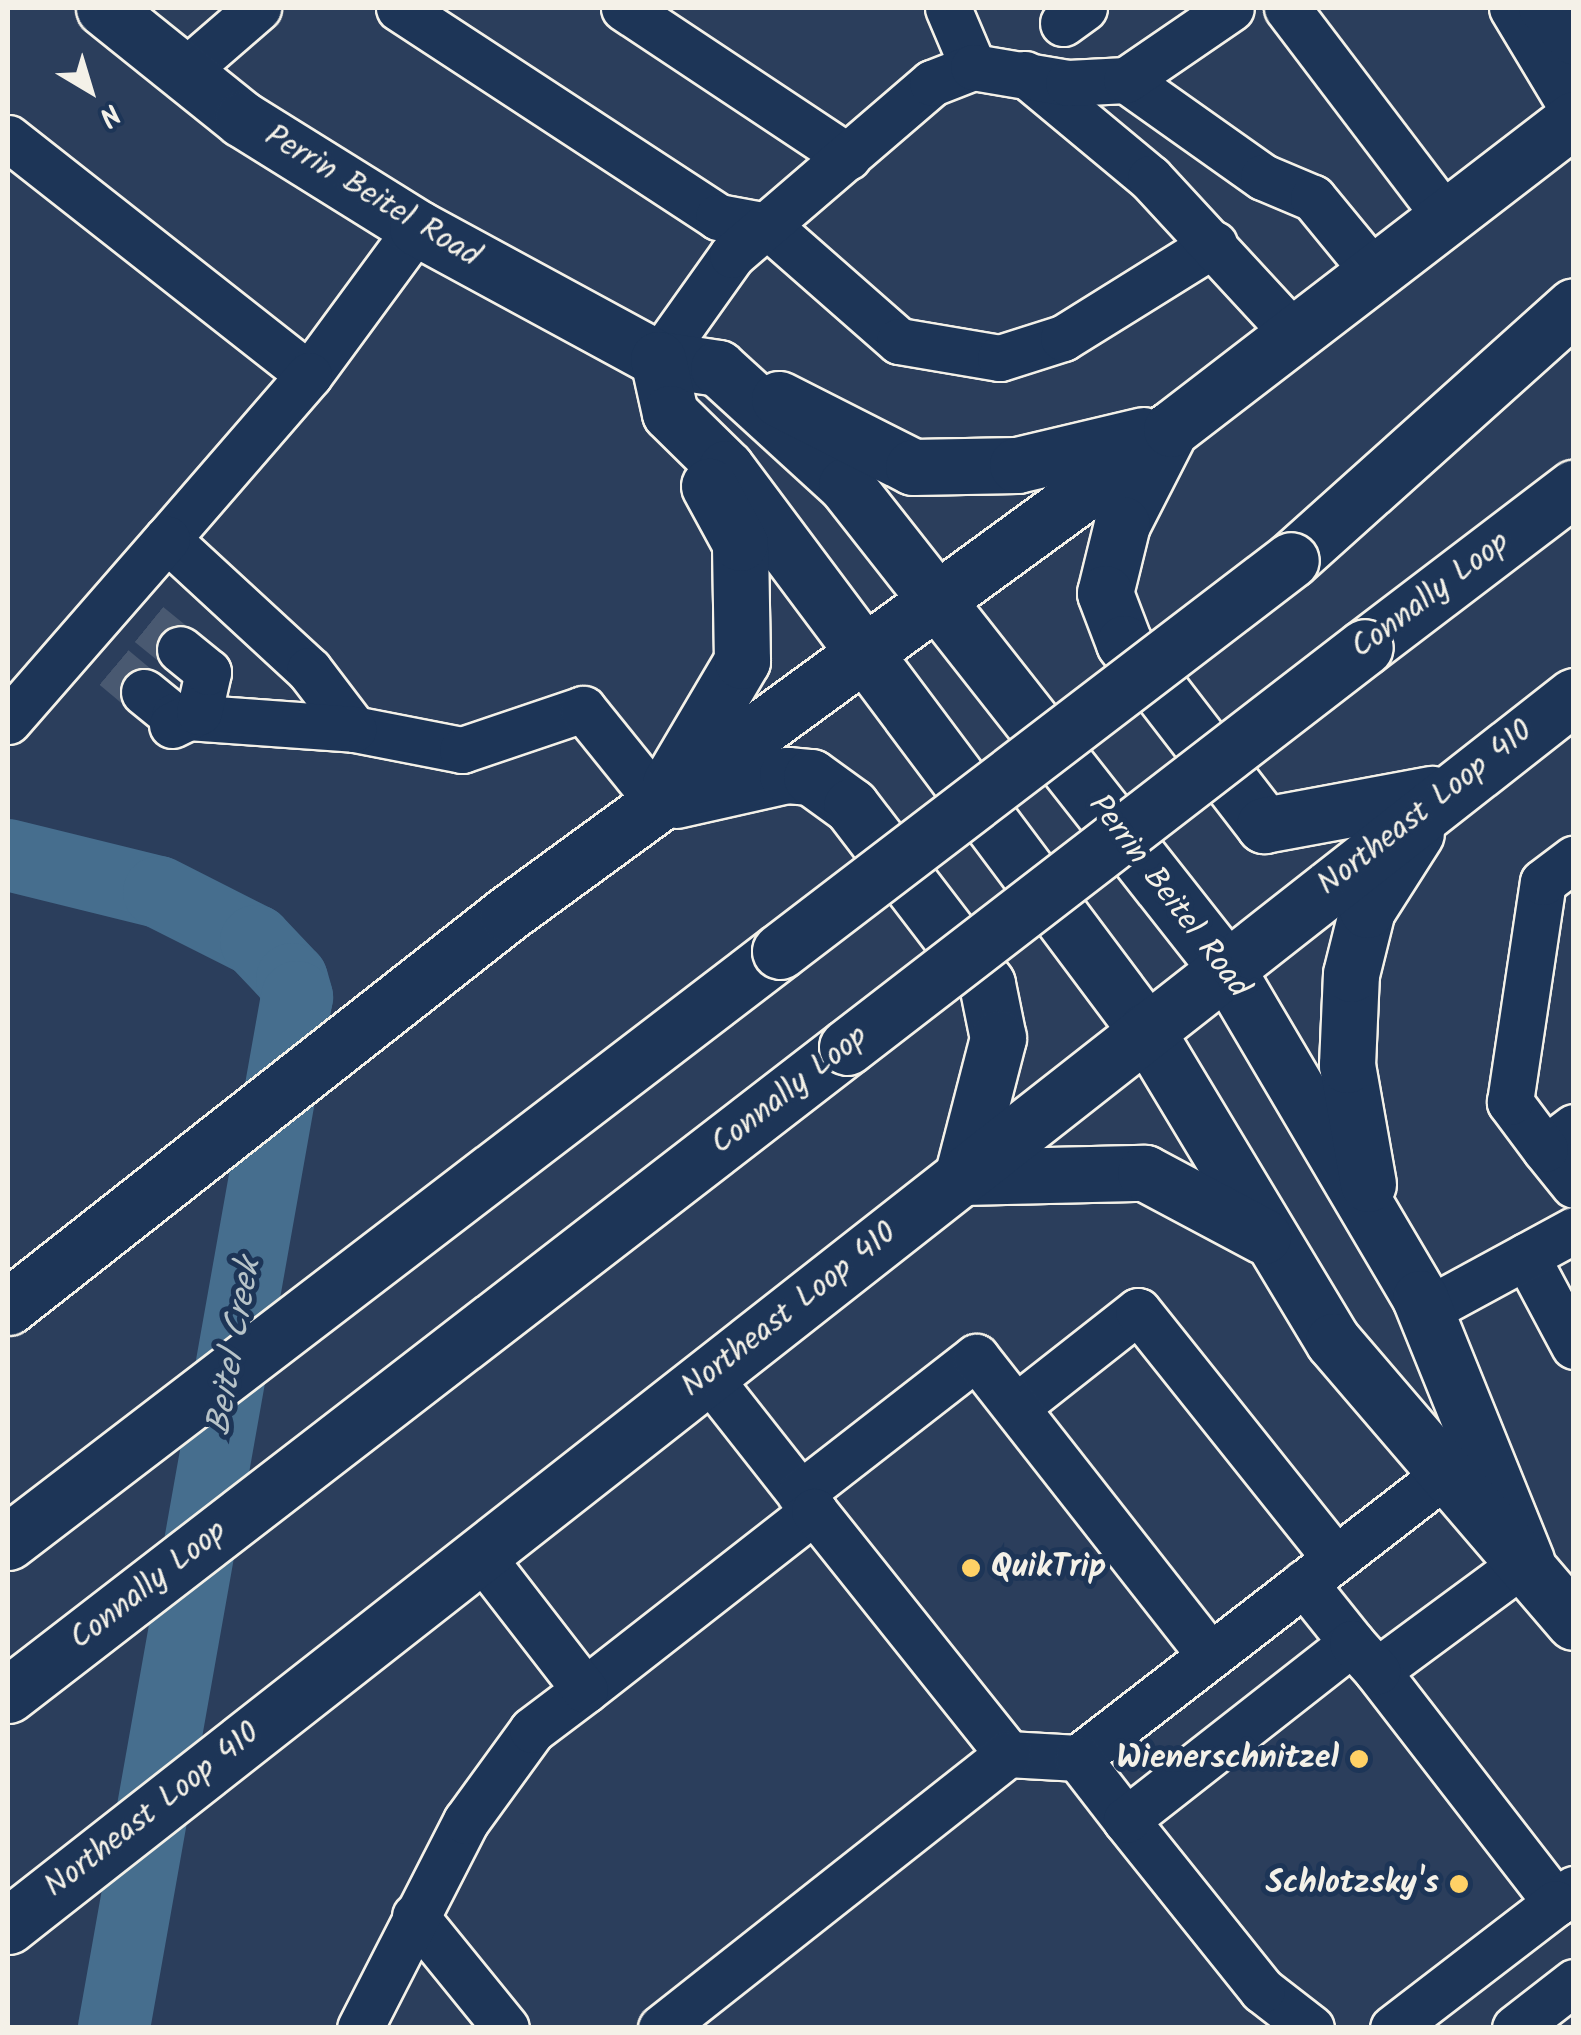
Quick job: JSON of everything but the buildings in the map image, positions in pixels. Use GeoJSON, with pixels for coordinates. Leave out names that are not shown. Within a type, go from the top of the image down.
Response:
{"type":"FeatureCollection","features":[{"type":"Feature","properties":{"kind":"main road","name":"Perrin Beitel Road"},"geometry":{"type":"LineString","coordinates":[[104,8],[184,72],[417,228],[658,360],[718,368],[846,485],[940,599],[1226,968],[1424,1310],[1526,1561]]}},
{"type":"Feature","properties":{"kind":"main road"},"geometry":{"type":"LineString","coordinates":[[8,1307],[507,914],[1171,429],[1574,119]]}},
{"type":"Feature","properties":{"kind":"main road"},"geometry":{"type":"LineString","coordinates":[[1291,560],[1574,306]]}},
{"type":"Feature","properties":{"kind":"main road"},"geometry":{"type":"LineString","coordinates":[[8,1542],[1574,340]]}},
{"type":"Feature","properties":{"kind":"main road"},"geometry":{"type":"LineString","coordinates":[[658,360],[670,414],[740,543],[742,661],[658,802]]}},
{"type":"Feature","properties":{"kind":"main road"},"geometry":{"type":"LineString","coordinates":[[718,368],[914,467],[1017,465],[1171,429]]}},
{"type":"Feature","properties":{"kind":"main road","name":"Perrin Beitel Road"},"geometry":{"type":"LineString","coordinates":[[670,414],[726,468],[1146,1030],[1333,1340],[1526,1561],[1574,1622]]}},
{"type":"Feature","properties":{"kind":"main road"},"geometry":{"type":"LineString","coordinates":[[1171,429],[1122,524],[1105,593],[1124,643],[1264,824],[1442,792]]}},
{"type":"Feature","properties":{"kind":"main road","name":"Connally Loop"},"geometry":{"type":"LineString","coordinates":[[8,1695],[1574,488]]}},
{"type":"Feature","properties":{"kind":"main road","name":"Northeast Loop 410"},"geometry":{"type":"LineString","coordinates":[[8,1926],[962,1177],[1442,792],[1574,696]]}},
{"type":"Feature","properties":{"kind":"main road"},"geometry":{"type":"LineString","coordinates":[[658,802],[787,774],[811,777],[852,806],[987,984],[998,1038],[962,1177],[1145,1174],[1270,1241]]}},
{"type":"Feature","properties":{"kind":"main road"},"geometry":{"type":"LineString","coordinates":[[1374,1220],[1347,1066],[1351,974],[1367,910],[1442,792]]}},
{"type":"Feature","properties":{"kind":"lane"},"geometry":{"type":"LineString","coordinates":[[399,8],[718,217],[768,226],[899,342],[1000,358],[1063,338],[1214,244]]}},
{"type":"Feature","properties":{"kind":"lane"},"geometry":{"type":"LineString","coordinates":[[624,8],[848,157]]}},
{"type":"Feature","properties":{"kind":"lane"},"geometry":{"type":"LineString","coordinates":[[948,8],[972,66]]}},
{"type":"Feature","properties":{"kind":"lane"},"geometry":{"type":"LineString","coordinates":[[1126,80],[1231,8]]}},
{"type":"Feature","properties":{"kind":"lane"},"geometry":{"type":"LineString","coordinates":[[1287,8],[1445,216]]}},
{"type":"Feature","properties":{"kind":"lane"},"geometry":{"type":"LineString","coordinates":[[1512,8],[1574,111]]}},
{"type":"Feature","properties":{"kind":"lane"},"geometry":{"type":"LineString","coordinates":[[1541,8],[1574,42]]}},
{"type":"Feature","properties":{"kind":"lane"},"geometry":{"type":"LineString","coordinates":[[184,72],[250,10]]}},
{"type":"Feature","properties":{"kind":"lane"},"geometry":{"type":"LineString","coordinates":[[658,360],[732,255],[932,83],[972,66],[1025,74],[1126,80],[1263,177],[1313,198],[1372,272]]}},
{"type":"Feature","properties":{"kind":"lane"},"geometry":{"type":"LineString","coordinates":[[1025,74],[1214,244],[1292,333]]}},
{"type":"Feature","properties":{"kind":"lane"},"geometry":{"type":"LineString","coordinates":[[8,138],[309,375]]}},
{"type":"Feature","properties":{"kind":"lane"},"geometry":{"type":"LineString","coordinates":[[8,722],[126,652],[167,539],[309,375],[417,228]]}},
{"type":"Feature","properties":{"kind":"lane"},"geometry":{"type":"LineString","coordinates":[[167,539],[310,670],[354,729]]}},
{"type":"Feature","properties":{"kind":"lane"},"geometry":{"type":"LineString","coordinates":[[126,652],[165,729],[199,712],[354,729],[462,750],[583,709],[658,802]]}},
{"type":"Feature","properties":{"kind":"lane"},"geometry":{"type":"LineString","coordinates":[[126,652],[208,672],[199,712]]}},
{"type":"Feature","properties":{"kind":"lane"},"geometry":{"type":"LineString","coordinates":[[1574,859],[1543,882],[1510,1102],[1559,1138],[1574,1185]]}},
{"type":"Feature","properties":{"kind":"lane"},"geometry":{"type":"LineString","coordinates":[[1424,1310],[1574,1230]]}},
{"type":"Feature","properties":{"kind":"lane"},"geometry":{"type":"LineString","coordinates":[[1526,1256],[1574,1346]]}},
{"type":"Feature","properties":{"kind":"lane"},"geometry":{"type":"LineString","coordinates":[[1016,1407],[1138,1311],[1320,1571],[1364,1657],[1565,1896],[1393,2028]]}},
{"type":"Feature","properties":{"kind":"lane"},"geometry":{"type":"LineString","coordinates":[[360,2028],[415,1916],[532,1730],[585,1690],[976,1357],[1210,1655]]}},
{"type":"Feature","properties":{"kind":"lane"},"geometry":{"type":"LineString","coordinates":[[707,1375],[1008,1754]]}},
{"type":"Feature","properties":{"kind":"lane"},"geometry":{"type":"LineString","coordinates":[[661,2028],[1008,1754],[1078,1758],[1448,1472]]}},
{"type":"Feature","properties":{"kind":"lane"},"geometry":{"type":"LineString","coordinates":[[479,1553],[585,1690]]}},
{"type":"Feature","properties":{"kind":"lane"},"geometry":{"type":"LineString","coordinates":[[1126,1820],[1364,1657],[1526,1561]]}},
{"type":"Feature","properties":{"kind":"lane"},"geometry":{"type":"LineString","coordinates":[[1078,1758],[1262,1990],[1311,2028]]}},
{"type":"Feature","properties":{"kind":"lane"},"geometry":{"type":"LineString","coordinates":[[415,1916],[506,2028]]}},
{"type":"Feature","properties":{"kind":"lane"},"geometry":{"type":"LineString","coordinates":[[1516,2028],[1574,1982]]}},
{"type":"Feature","properties":{"kind":"waterway","name":"Beitel Creek"},"geometry":{"type":"LineString","coordinates":[[8,855],[159,892],[256,941],[292,979],[297,997],[114,2028]]}},
{"type":"Feature","properties":{"kind":"tunnel"},"geometry":{"type":"LineString","coordinates":[[149,624],[180,649]]}},
{"type":"Feature","properties":{"kind":"tunnel"},"geometry":{"type":"LineString","coordinates":[[114,667],[144,692]]}},
{"type":"Feature","properties":{"kind":"place","name":"QuikTrip"},"geometry":{"type":"Point","coordinates":[971,1568]}},
{"type":"Feature","properties":{"kind":"place","name":"Wienerschnitzel"},"geometry":{"type":"Point","coordinates":[1359,1759]}},
{"type":"Feature","properties":{"kind":"place","name":"Schlotzsky's"},"geometry":{"type":"Point","coordinates":[1459,1884]}}]}
